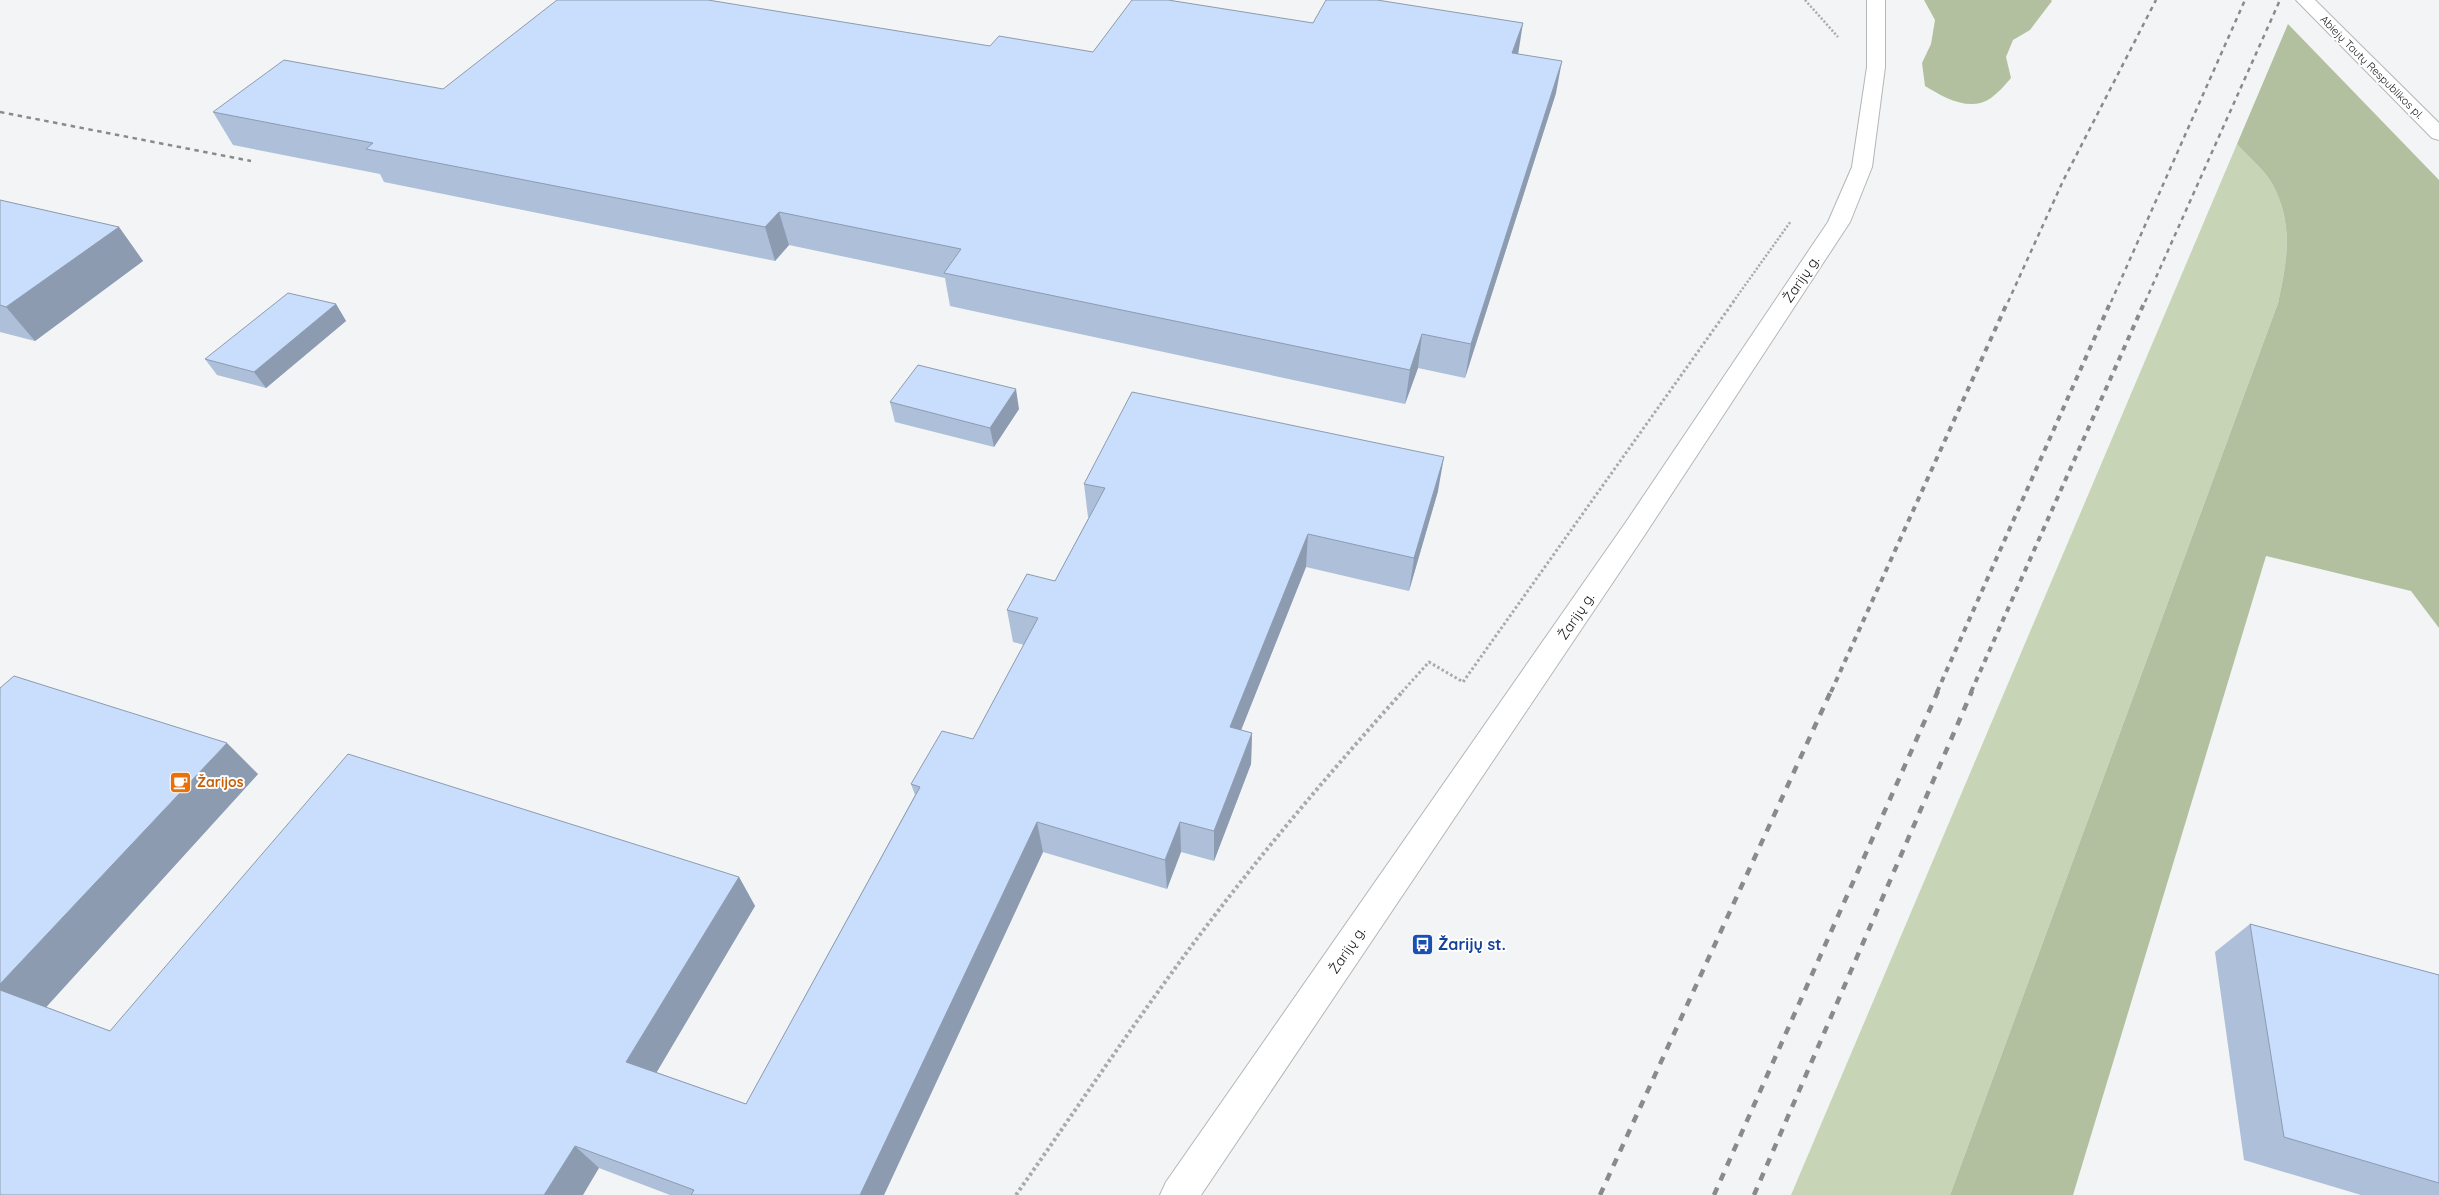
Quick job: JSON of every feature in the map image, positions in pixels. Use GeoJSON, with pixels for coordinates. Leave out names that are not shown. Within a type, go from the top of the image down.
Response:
{"type":"FeatureCollection","features":[{"type":"Feature","properties":{"kind":"main road","name":"Žarijų g."},"geometry":{"type":"LineString","coordinates":[[1179,1195],[1635,529],[1839,222],[1862,167],[1876,67],[1876,0]]}},
{"type":"Feature","properties":{"kind":"main road","name":"Abiejų Tautų Respublikos pl."},"geometry":{"type":"LineString","coordinates":[[2304,0],[2439,134]]}},
{"type":"Feature","properties":{"kind":"path"},"geometry":{"type":"LineString","coordinates":[[1805,0],[1841,42]]}},
{"type":"Feature","properties":{"kind":"path"},"geometry":{"type":"LineString","coordinates":[[1016,1195],[1224,904],[1309,797],[1362,736],[1429,662],[1463,682],[1796,214]]}},
{"type":"Feature","properties":{"kind":"green space"},"geometry":{"type":"Polygon","coordinates":[[[1924,0],[2052,1],[2030,30],[2013,40],[2006,57],[2011,78],[1991,98],[1983,102],[1966,104],[1948,99],[1925,86],[1922,63],[1931,44],[1935,20],[1924,0]]]}},
{"type":"Feature","properties":{"kind":"green space"},"geometry":{"type":"Polygon","coordinates":[[[2288,24],[2439,180],[2439,628],[2411,591],[2266,556],[2073,1195],[1950,1195],[2278,303],[2287,244],[2284,215],[2280,200],[2270,179],[2237,144],[2288,24]]]}},
{"type":"Feature","properties":{"kind":"green space"},"geometry":{"type":"Polygon","coordinates":[[[2237,144],[2270,179],[2280,200],[2284,215],[2287,244],[2278,303],[1950,1195],[1791,1195],[2237,144]]]}},
{"type":"Feature","properties":{"kind":"building"},"geometry":{"type":"Polygon","coordinates":[[[557,0],[708,0],[990,46],[999,36],[1093,52],[1132,0],[1168,0],[1313,23],[1326,0],[1377,0],[1523,23],[1512,53],[1562,61],[1471,344],[1422,334],[1410,370],[944,273],[961,249],[779,212],[765,227],[366,149],[373,143],[213,112],[284,60],[443,89],[557,0]]]}},
{"type":"Feature","properties":{"kind":"building"},"geometry":{"type":"Polygon","coordinates":[[[0,200],[119,227],[6,307],[0,305],[0,200]]]}},
{"type":"Feature","properties":{"kind":"building"},"geometry":{"type":"Polygon","coordinates":[[[288,293],[336,304],[254,372],[205,359],[288,293]]]}},
{"type":"Feature","properties":{"kind":"building"},"geometry":{"type":"Polygon","coordinates":[[[918,365],[1016,389],[990,428],[890,402],[918,365]]]}},
{"type":"Feature","properties":{"kind":"building"},"geometry":{"type":"Polygon","coordinates":[[[1132,392],[1444,457],[1414,558],[1308,534],[1230,727],[1252,733],[1214,831],[1180,822],[1165,860],[1037,822],[860,1195],[691,1195],[694,1190],[575,1146],[544,1195],[0,1195],[0,990],[110,1031],[348,754],[739,877],[626,1062],[746,1104],[920,787],[911,784],[942,731],[973,739],[1038,618],[1007,610],[1027,574],[1055,581],[1105,488],[1084,484],[1132,392]]]}},
{"type":"Feature","properties":{"kind":"building"},"geometry":{"type":"Polygon","coordinates":[[[14,676],[227,743],[0,984],[0,688],[14,676]]]}},
{"type":"Feature","properties":{"kind":"building"},"geometry":{"type":"Polygon","coordinates":[[[2250,924],[2439,975],[2439,1183],[2284,1137],[2250,924]]]}},
{"type":"Feature","properties":{"kind":"railway"},"geometry":{"type":"LineString","coordinates":[[2008,302],[2063,181],[2156,0]]}},
{"type":"Feature","properties":{"kind":"railway"},"geometry":{"type":"LineString","coordinates":[[2111,302],[2245,0]]}},
{"type":"Feature","properties":{"kind":"railway"},"geometry":{"type":"LineString","coordinates":[[2145,302],[2280,0]]}},
{"type":"Feature","properties":{"kind":"railway"},"geometry":{"type":"LineString","coordinates":[[0,112],[251,161]]}},
{"type":"Feature","properties":{"kind":"railway"},"geometry":{"type":"LineString","coordinates":[[1831,692],[2008,301]]}},
{"type":"Feature","properties":{"kind":"railway"},"geometry":{"type":"LineString","coordinates":[[1937,692],[2111,301]]}},
{"type":"Feature","properties":{"kind":"railway"},"geometry":{"type":"LineString","coordinates":[[1971,692],[2145,301]]}},
{"type":"Feature","properties":{"kind":"railway"},"geometry":{"type":"LineString","coordinates":[[1600,1195],[1831,691]]}},
{"type":"Feature","properties":{"kind":"railway"},"geometry":{"type":"LineString","coordinates":[[1714,1195],[1938,691]]}},
{"type":"Feature","properties":{"kind":"railway"},"geometry":{"type":"LineString","coordinates":[[1754,1195],[1972,691]]}},
{"type":"Feature","properties":{"kind":"place","name":"Žarijos"},"geometry":{"type":"Point","coordinates":[181,782]}},
{"type":"Feature","properties":{"kind":"place","name":"Žarijų st."},"geometry":{"type":"Point","coordinates":[1422,944]}}]}
